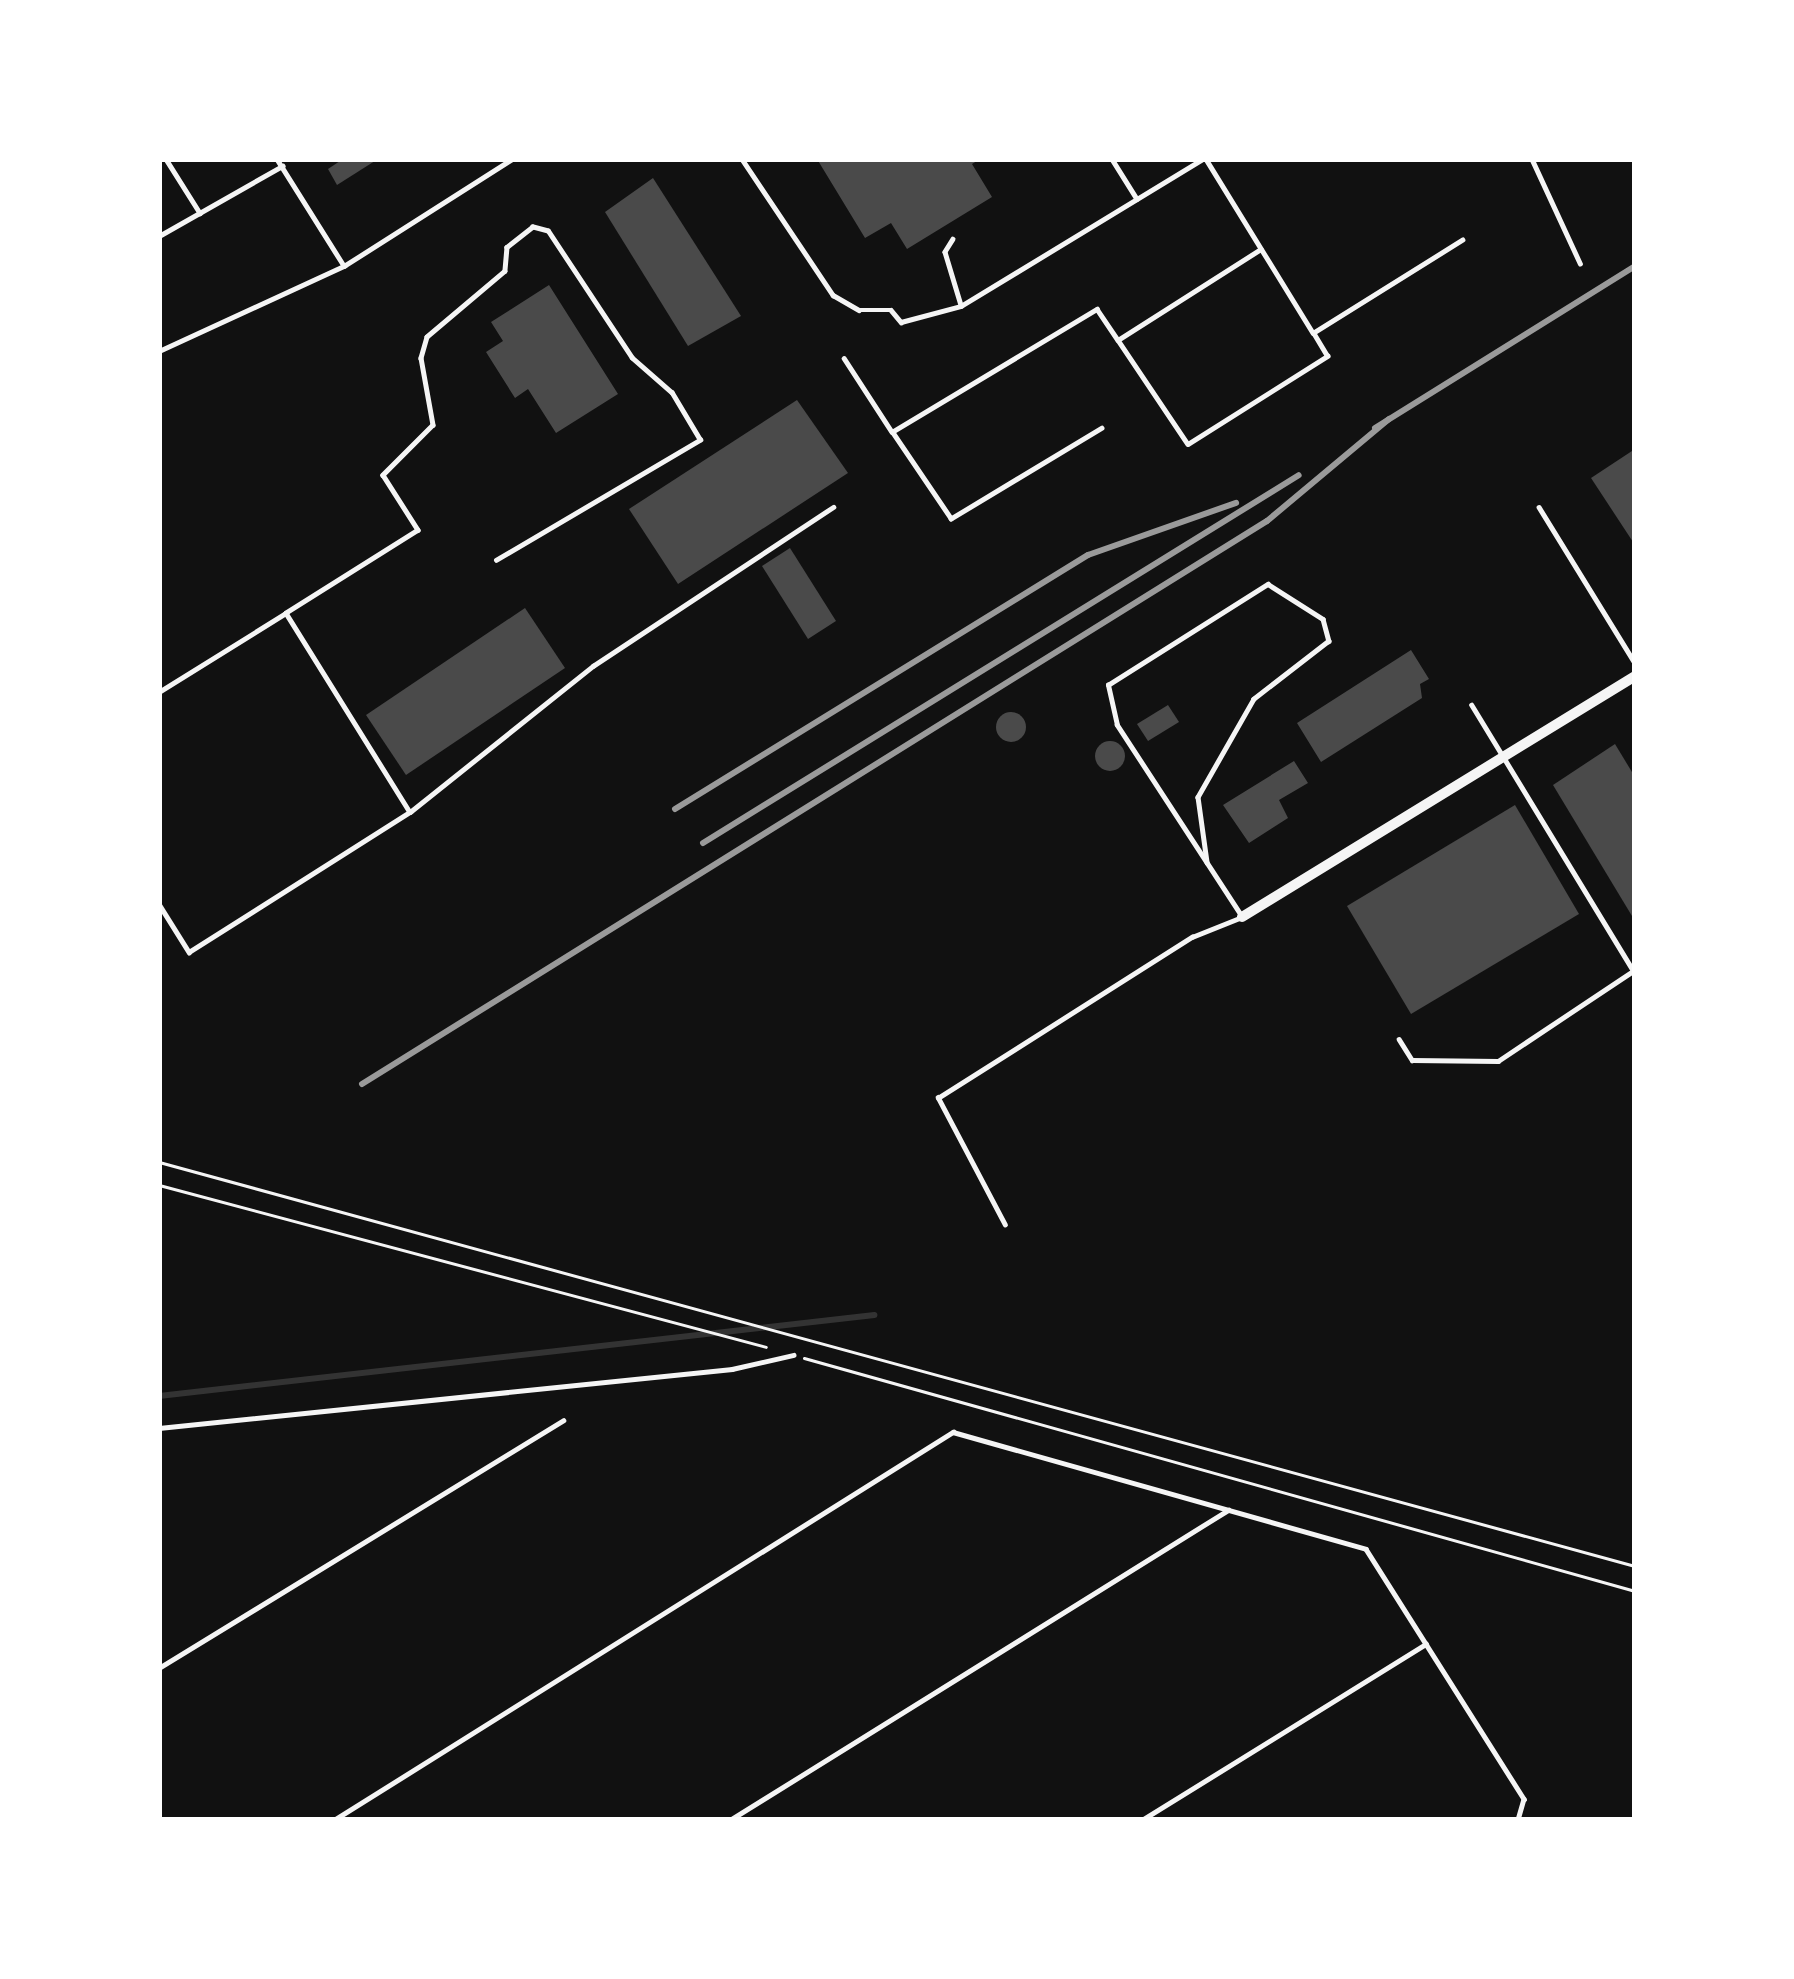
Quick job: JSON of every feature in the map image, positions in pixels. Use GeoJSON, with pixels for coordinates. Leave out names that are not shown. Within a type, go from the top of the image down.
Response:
{"type":"FeatureCollection","features":[{"type":"Feature","properties":{"kind":"street"},"geometry":{"type":"LineString","coordinates":[[1242,917],[1635,676]]}},
{"type":"Feature","properties":{"kind":"lane"},"geometry":{"type":"LineString","coordinates":[[166,159],[200,213]]}},
{"type":"Feature","properties":{"kind":"lane"},"geometry":{"type":"LineString","coordinates":[[159,351],[344,266],[512,159]]}},
{"type":"Feature","properties":{"kind":"lane"},"geometry":{"type":"LineString","coordinates":[[742,159],[832,295],[859,310],[891,310],[901,322],[961,306],[1205,159],[1327,356],[1188,444],[1097,309],[892,432]]}},
{"type":"Feature","properties":{"kind":"lane"},"geometry":{"type":"LineString","coordinates":[[1112,159],[1137,199]]}},
{"type":"Feature","properties":{"kind":"lane"},"geometry":{"type":"LineString","coordinates":[[1532,159],[1580,263]]}},
{"type":"Feature","properties":{"kind":"lane"},"geometry":{"type":"LineString","coordinates":[[159,236],[280,162],[344,266]]}},
{"type":"Feature","properties":{"kind":"lane"},"geometry":{"type":"LineString","coordinates":[[159,692],[418,530],[383,475],[433,424],[421,358],[427,337],[505,271],[507,247],[533,227],[548,231],[632,358],[672,393],[700,440],[496,560]]}},
{"type":"Feature","properties":{"kind":"lane"},"geometry":{"type":"LineString","coordinates":[[953,239],[945,252],[961,306]]}},
{"type":"Feature","properties":{"kind":"lane"},"geometry":{"type":"LineString","coordinates":[[1313,333],[1462,240]]}},
{"type":"Feature","properties":{"kind":"lane"},"geometry":{"type":"LineString","coordinates":[[1118,340],[1261,249]]}},
{"type":"Feature","properties":{"kind":"lane"},"geometry":{"type":"LineString","coordinates":[[844,358],[951,519],[1102,428]]}},
{"type":"Feature","properties":{"kind":"lane"},"geometry":{"type":"LineString","coordinates":[[159,904],[189,952],[410,812],[593,666],[833,507]]}},
{"type":"Feature","properties":{"kind":"lane"},"geometry":{"type":"LineString","coordinates":[[1539,507],[1635,663]]}},
{"type":"Feature","properties":{"kind":"lane"},"geometry":{"type":"LineString","coordinates":[[1005,1225],[938,1098],[1192,937],[1242,917],[1117,725],[1108,686],[1268,584],[1323,619],[1329,641],[1254,699],[1198,797],[1207,862]]}},
{"type":"Feature","properties":{"kind":"lane"},"geometry":{"type":"LineString","coordinates":[[286,613],[410,812]]}},
{"type":"Feature","properties":{"kind":"lane"},"geometry":{"type":"LineString","coordinates":[[1399,1040],[1412,1060],[1498,1061],[1633,971],[1471,705]]}},
{"type":"Feature","properties":{"kind":"lane"},"geometry":{"type":"LineString","coordinates":[[159,1428],[732,1369],[793,1355]]}},
{"type":"Feature","properties":{"kind":"lane"},"geometry":{"type":"LineString","coordinates":[[159,1668],[563,1420]]}},
{"type":"Feature","properties":{"kind":"lane"},"geometry":{"type":"LineString","coordinates":[[334,1820],[953,1432],[1366,1549],[1524,1799],[1518,1820]]}},
{"type":"Feature","properties":{"kind":"lane"},"geometry":{"type":"LineString","coordinates":[[730,1820],[1228,1510]]}},
{"type":"Feature","properties":{"kind":"lane"},"geometry":{"type":"LineString","coordinates":[[1142,1820],[1426,1643]]}},
{"type":"Feature","properties":{"kind":"path"},"geometry":{"type":"LineString","coordinates":[[159,1162],[1635,1566]]}},
{"type":"Feature","properties":{"kind":"path"},"geometry":{"type":"LineString","coordinates":[[159,1185],[793,1355],[1635,1591]]}},
{"type":"Feature","properties":{"kind":"building"},"geometry":{"type":"Polygon","coordinates":[[[343,159],[378,159],[337,185],[328,169],[343,159]]]}},
{"type":"Feature","properties":{"kind":"building"},"geometry":{"type":"Polygon","coordinates":[[[817,159],[980,159],[972,164],[992,197],[907,249],[891,223],[865,238],[817,159]]]}},
{"type":"Feature","properties":{"kind":"building"},"geometry":{"type":"Polygon","coordinates":[[[653,178],[741,316],[688,346],[605,212],[653,178]]]}},
{"type":"Feature","properties":{"kind":"building"},"geometry":{"type":"Polygon","coordinates":[[[549,285],[618,394],[556,433],[528,389],[515,398],[486,352],[503,341],[491,322],[549,285]]]}},
{"type":"Feature","properties":{"kind":"building"},"geometry":{"type":"Polygon","coordinates":[[[797,400],[848,473],[678,584],[629,509],[797,400]]]}},
{"type":"Feature","properties":{"kind":"building"},"geometry":{"type":"Polygon","coordinates":[[[1635,449],[1635,545],[1591,478],[1635,449]]]}},
{"type":"Feature","properties":{"kind":"building"},"geometry":{"type":"Polygon","coordinates":[[[790,548],[836,621],[808,639],[762,566],[790,548]]]}},
{"type":"Feature","properties":{"kind":"building"},"geometry":{"type":"Polygon","coordinates":[[[525,608],[565,668],[406,775],[366,715],[525,608]]]}},
{"type":"Feature","properties":{"kind":"building"},"geometry":{"type":"Polygon","coordinates":[[[1411,650],[1429,679],[1420,684],[1422,698],[1321,762],[1297,723],[1411,650]]]}},
{"type":"Feature","properties":{"kind":"building"},"geometry":{"type":"Polygon","coordinates":[[[1168,705],[1179,722],[1148,741],[1137,724],[1168,705]]]}},
{"type":"Feature","properties":{"kind":"building"},"geometry":{"type":"Polygon","coordinates":[[[1011,712],[1022,716],[1026,727],[1022,738],[1011,742],[1000,738],[996,727],[1000,716],[1011,712]]]}},
{"type":"Feature","properties":{"kind":"building"},"geometry":{"type":"Polygon","coordinates":[[[1110,741],[1121,745],[1125,756],[1121,767],[1110,771],[1099,767],[1095,756],[1099,745],[1110,741]]]}},
{"type":"Feature","properties":{"kind":"building"},"geometry":{"type":"Polygon","coordinates":[[[1615,744],[1635,777],[1635,921],[1553,785],[1615,744]]]}},
{"type":"Feature","properties":{"kind":"building"},"geometry":{"type":"Polygon","coordinates":[[[1294,761],[1308,783],[1279,800],[1288,818],[1249,843],[1223,805],[1294,761]]]}},
{"type":"Feature","properties":{"kind":"building"},"geometry":{"type":"Polygon","coordinates":[[[1515,805],[1579,914],[1411,1014],[1347,906],[1515,805]]]}},
{"type":"Feature","properties":{"kind":"waterway"},"geometry":{"type":"LineString","coordinates":[[159,1396],[874,1315]]}},
{"type":"Feature","properties":{"kind":"railway"},"geometry":{"type":"LineString","coordinates":[[1375,428],[1635,266]]}},
{"type":"Feature","properties":{"kind":"railway"},"geometry":{"type":"LineString","coordinates":[[362,1084],[1267,521],[1389,419]]}},
{"type":"Feature","properties":{"kind":"railway"},"geometry":{"type":"LineString","coordinates":[[703,843],[1299,475]]}},
{"type":"Feature","properties":{"kind":"railway"},"geometry":{"type":"LineString","coordinates":[[675,809],[1088,555],[1236,503]]}}]}
